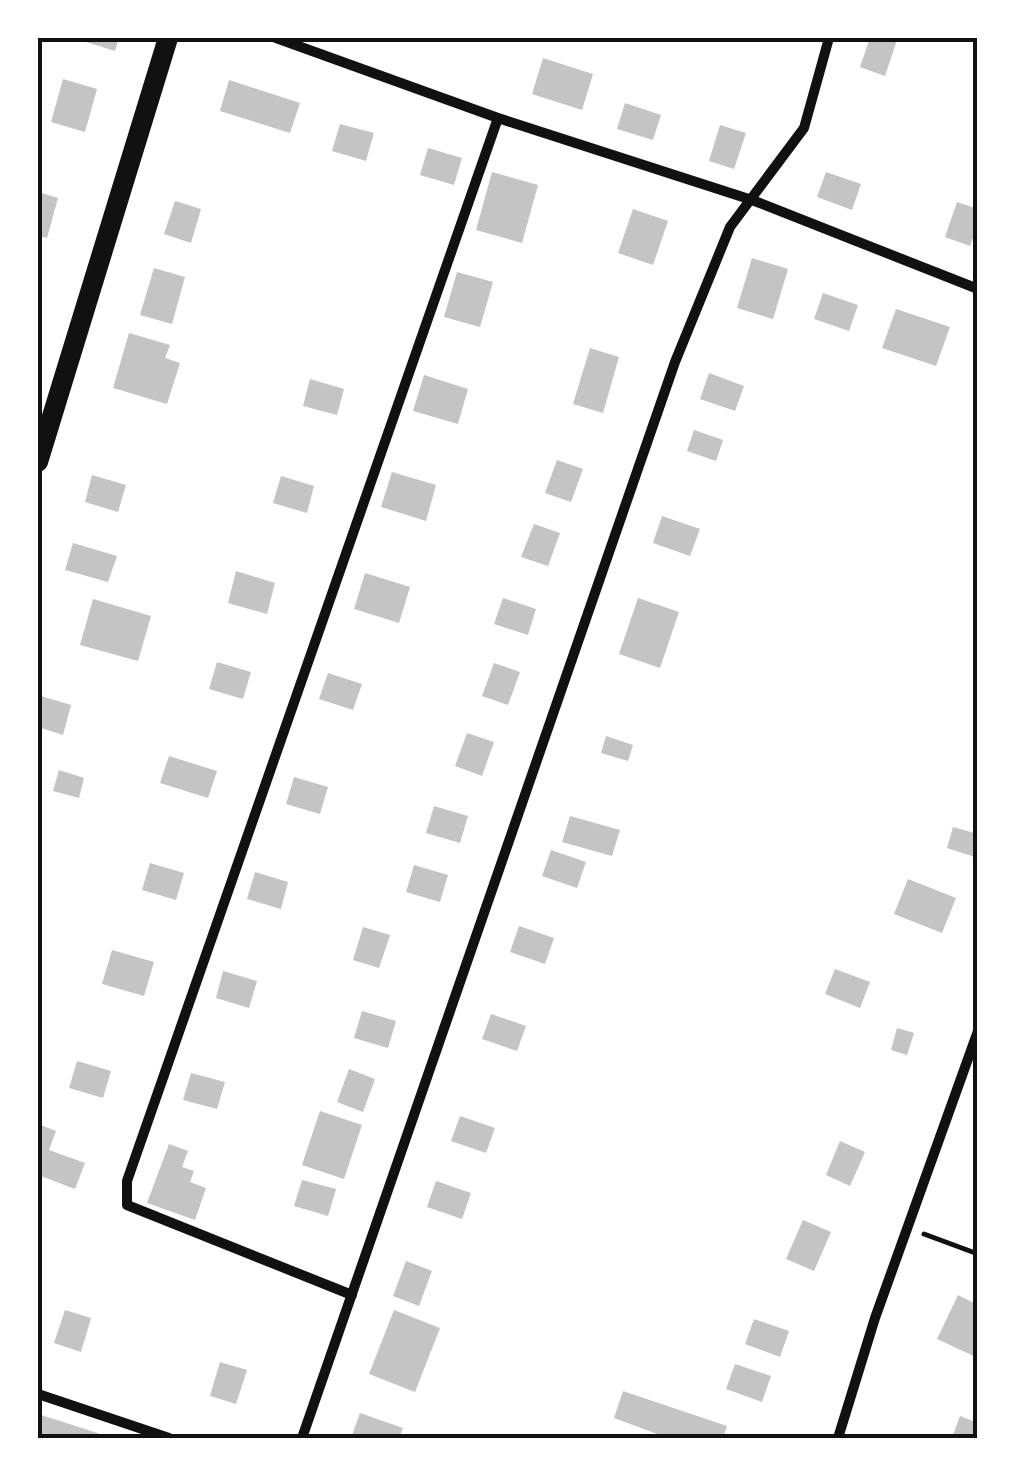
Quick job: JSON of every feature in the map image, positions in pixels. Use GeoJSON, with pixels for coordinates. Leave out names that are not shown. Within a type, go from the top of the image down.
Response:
{"type":"FeatureCollection","features":[{"type":"Feature","properties":{"kind":"main road"},"geometry":{"type":"LineString","coordinates":[[38,462],[168,38]]}},
{"type":"Feature","properties":{"kind":"street"},"geometry":{"type":"LineString","coordinates":[[276,38],[498,118],[752,200],[978,288]]}},
{"type":"Feature","properties":{"kind":"street"},"geometry":{"type":"LineString","coordinates":[[302,1438],[675,362],[730,227],[804,128],[829,38]]}},
{"type":"Feature","properties":{"kind":"street"},"geometry":{"type":"LineString","coordinates":[[352,1295],[128,1204],[127,1181],[498,118]]}},
{"type":"Feature","properties":{"kind":"street"},"geometry":{"type":"LineString","coordinates":[[838,1438],[907,1227],[978,1031]]}},
{"type":"Feature","properties":{"kind":"street"},"geometry":{"type":"LineString","coordinates":[[38,1394],[169,1438]]}},
{"type":"Feature","properties":{"kind":"path"},"geometry":{"type":"LineString","coordinates":[[907,1227],[978,1254]]}},
{"type":"Feature","properties":{"kind":"building"},"geometry":{"type":"Polygon","coordinates":[[[88,38],[119,38],[115,51],[86,42],[88,38]]]}},
{"type":"Feature","properties":{"kind":"building"},"geometry":{"type":"Polygon","coordinates":[[[870,38],[897,40],[885,76],[860,67],[870,38]]]}},
{"type":"Feature","properties":{"kind":"building"},"geometry":{"type":"Polygon","coordinates":[[[543,58],[593,74],[582,110],[532,94],[543,58]]]}},
{"type":"Feature","properties":{"kind":"building"},"geometry":{"type":"Polygon","coordinates":[[[63,79],[97,89],[85,132],[51,122],[63,79]]]}},
{"type":"Feature","properties":{"kind":"building"},"geometry":{"type":"Polygon","coordinates":[[[229,80],[300,103],[290,133],[220,111],[229,80]]]}},
{"type":"Feature","properties":{"kind":"building"},"geometry":{"type":"Polygon","coordinates":[[[625,103],[661,115],[653,140],[617,129],[625,103]]]}},
{"type":"Feature","properties":{"kind":"building"},"geometry":{"type":"Polygon","coordinates":[[[340,124],[374,133],[366,161],[332,151],[340,124]]]}},
{"type":"Feature","properties":{"kind":"building"},"geometry":{"type":"Polygon","coordinates":[[[720,125],[746,133],[734,169],[709,161],[720,125]]]}},
{"type":"Feature","properties":{"kind":"building"},"geometry":{"type":"Polygon","coordinates":[[[428,148],[462,158],[454,185],[420,175],[428,148]]]}},
{"type":"Feature","properties":{"kind":"building"},"geometry":{"type":"Polygon","coordinates":[[[492,172],[538,185],[522,243],[476,230],[492,172]]]}},
{"type":"Feature","properties":{"kind":"building"},"geometry":{"type":"Polygon","coordinates":[[[826,172],[861,184],[852,210],[817,197],[826,172]]]}},
{"type":"Feature","properties":{"kind":"building"},"geometry":{"type":"Polygon","coordinates":[[[38,192],[58,198],[47,238],[38,236],[38,192]]]}},
{"type":"Feature","properties":{"kind":"building"},"geometry":{"type":"Polygon","coordinates":[[[175,201],[201,209],[191,243],[164,234],[175,201]]]}},
{"type":"Feature","properties":{"kind":"building"},"geometry":{"type":"Polygon","coordinates":[[[957,202],[978,209],[978,225],[970,246],[945,237],[957,202]]]}},
{"type":"Feature","properties":{"kind":"building"},"geometry":{"type":"Polygon","coordinates":[[[633,209],[668,221],[653,265],[618,253],[633,209]]]}},
{"type":"Feature","properties":{"kind":"building"},"geometry":{"type":"Polygon","coordinates":[[[752,258],[788,269],[773,319],[737,308],[752,258]]]}},
{"type":"Feature","properties":{"kind":"building"},"geometry":{"type":"Polygon","coordinates":[[[154,268],[185,277],[172,324],[140,315],[154,268]]]}},
{"type":"Feature","properties":{"kind":"building"},"geometry":{"type":"Polygon","coordinates":[[[457,272],[493,282],[480,327],[444,317],[457,272]]]}},
{"type":"Feature","properties":{"kind":"building"},"geometry":{"type":"Polygon","coordinates":[[[823,293],[858,305],[849,331],[814,319],[823,293]]]}},
{"type":"Feature","properties":{"kind":"building"},"geometry":{"type":"Polygon","coordinates":[[[896,309],[950,327],[936,366],[882,348],[896,309]]]}},
{"type":"Feature","properties":{"kind":"building"},"geometry":{"type":"Polygon","coordinates":[[[129,333],[170,345],[165,358],[180,363],[167,404],[113,388],[129,333]]]}},
{"type":"Feature","properties":{"kind":"building"},"geometry":{"type":"Polygon","coordinates":[[[590,348],[619,357],[603,413],[573,404],[590,348]]]}},
{"type":"Feature","properties":{"kind":"building"},"geometry":{"type":"Polygon","coordinates":[[[709,373],[744,386],[735,411],[700,399],[709,373]]]}},
{"type":"Feature","properties":{"kind":"building"},"geometry":{"type":"Polygon","coordinates":[[[424,375],[468,389],[458,424],[413,411],[424,375]]]}},
{"type":"Feature","properties":{"kind":"building"},"geometry":{"type":"Polygon","coordinates":[[[310,379],[344,389],[337,415],[303,406],[310,379]]]}},
{"type":"Feature","properties":{"kind":"building"},"geometry":{"type":"Polygon","coordinates":[[[694,430],[723,440],[716,461],[687,451],[694,430]]]}},
{"type":"Feature","properties":{"kind":"building"},"geometry":{"type":"Polygon","coordinates":[[[557,460],[583,469],[571,502],[545,493],[557,460]]]}},
{"type":"Feature","properties":{"kind":"building"},"geometry":{"type":"Polygon","coordinates":[[[392,472],[436,485],[426,521],[381,507],[392,472]]]}},
{"type":"Feature","properties":{"kind":"building"},"geometry":{"type":"Polygon","coordinates":[[[92,475],[126,485],[118,512],[85,502],[92,475]]]}},
{"type":"Feature","properties":{"kind":"building"},"geometry":{"type":"Polygon","coordinates":[[[281,476],[314,486],[307,513],[273,503],[281,476]]]}},
{"type":"Feature","properties":{"kind":"building"},"geometry":{"type":"Polygon","coordinates":[[[662,516],[700,529],[690,556],[653,543],[662,516]]]}},
{"type":"Feature","properties":{"kind":"building"},"geometry":{"type":"Polygon","coordinates":[[[534,524],[560,533],[548,566],[521,557],[534,524]]]}},
{"type":"Feature","properties":{"kind":"building"},"geometry":{"type":"Polygon","coordinates":[[[73,543],[117,556],[108,582],[65,570],[73,543]]]}},
{"type":"Feature","properties":{"kind":"building"},"geometry":{"type":"Polygon","coordinates":[[[236,571],[275,583],[267,614],[228,603],[236,571]]]}},
{"type":"Feature","properties":{"kind":"building"},"geometry":{"type":"Polygon","coordinates":[[[365,573],[410,587],[399,623],[354,609],[365,573]]]}},
{"type":"Feature","properties":{"kind":"building"},"geometry":{"type":"Polygon","coordinates":[[[503,598],[536,609],[528,635],[494,624],[503,598]]]}},
{"type":"Feature","properties":{"kind":"building"},"geometry":{"type":"Polygon","coordinates":[[[638,598],[679,612],[660,668],[619,654],[638,598]]]}},
{"type":"Feature","properties":{"kind":"building"},"geometry":{"type":"Polygon","coordinates":[[[93,599],[151,616],[138,661],[80,645],[93,599]]]}},
{"type":"Feature","properties":{"kind":"building"},"geometry":{"type":"Polygon","coordinates":[[[217,662],[251,672],[243,699],[209,689],[217,662]]]}},
{"type":"Feature","properties":{"kind":"building"},"geometry":{"type":"Polygon","coordinates":[[[494,663],[520,672],[508,705],[482,696],[494,663]]]}},
{"type":"Feature","properties":{"kind":"building"},"geometry":{"type":"Polygon","coordinates":[[[328,673],[362,684],[353,710],[319,699],[328,673]]]}},
{"type":"Feature","properties":{"kind":"building"},"geometry":{"type":"Polygon","coordinates":[[[38,695],[71,705],[63,735],[38,727],[38,695]]]}},
{"type":"Feature","properties":{"kind":"building"},"geometry":{"type":"Polygon","coordinates":[[[467,733],[494,742],[482,776],[455,766],[467,733]]]}},
{"type":"Feature","properties":{"kind":"building"},"geometry":{"type":"Polygon","coordinates":[[[606,736],[633,745],[628,761],[601,753],[606,736]]]}},
{"type":"Feature","properties":{"kind":"building"},"geometry":{"type":"Polygon","coordinates":[[[169,756],[217,771],[208,798],[160,783],[169,756]]]}},
{"type":"Feature","properties":{"kind":"building"},"geometry":{"type":"Polygon","coordinates":[[[59,770],[84,778],[79,798],[53,791],[59,770]]]}},
{"type":"Feature","properties":{"kind":"building"},"geometry":{"type":"Polygon","coordinates":[[[294,777],[328,787],[320,814],[286,804],[294,777]]]}},
{"type":"Feature","properties":{"kind":"building"},"geometry":{"type":"Polygon","coordinates":[[[434,806],[468,816],[460,843],[426,833],[434,806]]]}},
{"type":"Feature","properties":{"kind":"building"},"geometry":{"type":"Polygon","coordinates":[[[570,816],[620,830],[612,856],[562,842],[570,816]]]}},
{"type":"Feature","properties":{"kind":"building"},"geometry":{"type":"Polygon","coordinates":[[[953,827],[978,834],[978,858],[947,848],[953,827]]]}},
{"type":"Feature","properties":{"kind":"building"},"geometry":{"type":"Polygon","coordinates":[[[551,850],[586,862],[577,888],[542,876],[551,850]]]}},
{"type":"Feature","properties":{"kind":"building"},"geometry":{"type":"Polygon","coordinates":[[[150,863],[184,873],[176,900],[142,890],[150,863]]]}},
{"type":"Feature","properties":{"kind":"building"},"geometry":{"type":"Polygon","coordinates":[[[414,865],[448,875],[440,902],[406,892],[414,865]]]}},
{"type":"Feature","properties":{"kind":"building"},"geometry":{"type":"Polygon","coordinates":[[[255,872],[288,882],[281,909],[247,899],[255,872]]]}},
{"type":"Feature","properties":{"kind":"building"},"geometry":{"type":"Polygon","coordinates":[[[908,879],[956,898],[942,933],[894,914],[908,879]]]}},
{"type":"Feature","properties":{"kind":"building"},"geometry":{"type":"Polygon","coordinates":[[[519,926],[554,938],[545,964],[510,952],[519,926]]]}},
{"type":"Feature","properties":{"kind":"building"},"geometry":{"type":"Polygon","coordinates":[[[363,927],[390,935],[379,968],[353,960],[363,927]]]}},
{"type":"Feature","properties":{"kind":"building"},"geometry":{"type":"Polygon","coordinates":[[[112,950],[154,962],[144,996],[102,984],[112,950]]]}},
{"type":"Feature","properties":{"kind":"building"},"geometry":{"type":"Polygon","coordinates":[[[835,969],[870,982],[860,1008],[825,994],[835,969]]]}},
{"type":"Feature","properties":{"kind":"building"},"geometry":{"type":"Polygon","coordinates":[[[223,971],[257,981],[249,1008],[216,998],[223,971]]]}},
{"type":"Feature","properties":{"kind":"building"},"geometry":{"type":"Polygon","coordinates":[[[362,1011],[396,1021],[388,1048],[354,1038],[362,1011]]]}},
{"type":"Feature","properties":{"kind":"building"},"geometry":{"type":"Polygon","coordinates":[[[491,1014],[526,1026],[517,1051],[482,1039],[491,1014]]]}},
{"type":"Feature","properties":{"kind":"building"},"geometry":{"type":"Polygon","coordinates":[[[897,1028],[914,1033],[907,1055],[891,1050],[897,1028]]]}},
{"type":"Feature","properties":{"kind":"building"},"geometry":{"type":"Polygon","coordinates":[[[77,1061],[111,1071],[103,1098],[69,1088],[77,1061]]]}},
{"type":"Feature","properties":{"kind":"building"},"geometry":{"type":"Polygon","coordinates":[[[349,1069],[375,1079],[363,1112],[337,1102],[349,1069]]]}},
{"type":"Feature","properties":{"kind":"building"},"geometry":{"type":"Polygon","coordinates":[[[191,1073],[225,1082],[217,1109],[183,1100],[191,1073]]]}},
{"type":"Feature","properties":{"kind":"building"},"geometry":{"type":"Polygon","coordinates":[[[320,1111],[362,1125],[344,1179],[302,1165],[320,1111]]]}},
{"type":"Feature","properties":{"kind":"building"},"geometry":{"type":"Polygon","coordinates":[[[460,1116],[495,1128],[486,1153],[451,1141],[460,1116]]]}},
{"type":"Feature","properties":{"kind":"building"},"geometry":{"type":"Polygon","coordinates":[[[38,1124],[56,1131],[49,1150],[85,1163],[75,1189],[38,1175],[38,1124]]]}},
{"type":"Feature","properties":{"kind":"building"},"geometry":{"type":"Polygon","coordinates":[[[840,1141],[865,1152],[850,1186],[826,1175],[840,1141]]]}},
{"type":"Feature","properties":{"kind":"building"},"geometry":{"type":"Polygon","coordinates":[[[169,1144],[188,1151],[182,1167],[194,1171],[190,1182],[206,1188],[195,1220],[147,1203],[169,1144]]]}},
{"type":"Feature","properties":{"kind":"building"},"geometry":{"type":"Polygon","coordinates":[[[302,1180],[336,1189],[328,1216],[294,1206],[302,1180]]]}},
{"type":"Feature","properties":{"kind":"building"},"geometry":{"type":"Polygon","coordinates":[[[436,1181],[471,1193],[462,1219],[427,1207],[436,1181]]]}},
{"type":"Feature","properties":{"kind":"building"},"geometry":{"type":"Polygon","coordinates":[[[803,1220],[831,1232],[814,1271],[786,1259],[803,1220]]]}},
{"type":"Feature","properties":{"kind":"building"},"geometry":{"type":"Polygon","coordinates":[[[406,1261],[432,1271],[419,1306],[393,1296],[406,1261]]]}},
{"type":"Feature","properties":{"kind":"building"},"geometry":{"type":"Polygon","coordinates":[[[958,1295],[978,1305],[978,1358],[937,1339],[958,1295]]]}},
{"type":"Feature","properties":{"kind":"building"},"geometry":{"type":"Polygon","coordinates":[[[65,1310],[91,1318],[81,1352],[54,1343],[65,1310]]]}},
{"type":"Feature","properties":{"kind":"building"},"geometry":{"type":"Polygon","coordinates":[[[394,1310],[440,1328],[415,1392],[369,1374],[394,1310]]]}},
{"type":"Feature","properties":{"kind":"building"},"geometry":{"type":"Polygon","coordinates":[[[754,1319],[789,1331],[780,1357],[745,1344],[754,1319]]]}},
{"type":"Feature","properties":{"kind":"building"},"geometry":{"type":"Polygon","coordinates":[[[220,1362],[247,1370],[236,1404],[210,1396],[220,1362]]]}},
{"type":"Feature","properties":{"kind":"building"},"geometry":{"type":"Polygon","coordinates":[[[735,1364],[771,1376],[762,1402],[726,1389],[735,1364]]]}},
{"type":"Feature","properties":{"kind":"building"},"geometry":{"type":"Polygon","coordinates":[[[623,1391],[727,1426],[723,1438],[668,1438],[614,1418],[623,1391]]]}},
{"type":"Feature","properties":{"kind":"building"},"geometry":{"type":"Polygon","coordinates":[[[360,1413],[403,1428],[399,1438],[351,1438],[360,1413]]]}},
{"type":"Feature","properties":{"kind":"building"},"geometry":{"type":"Polygon","coordinates":[[[38,1414],[113,1438],[38,1438],[38,1414]]]}},
{"type":"Feature","properties":{"kind":"building"},"geometry":{"type":"Polygon","coordinates":[[[960,1416],[978,1423],[978,1438],[952,1438],[960,1416]]]}}]}
